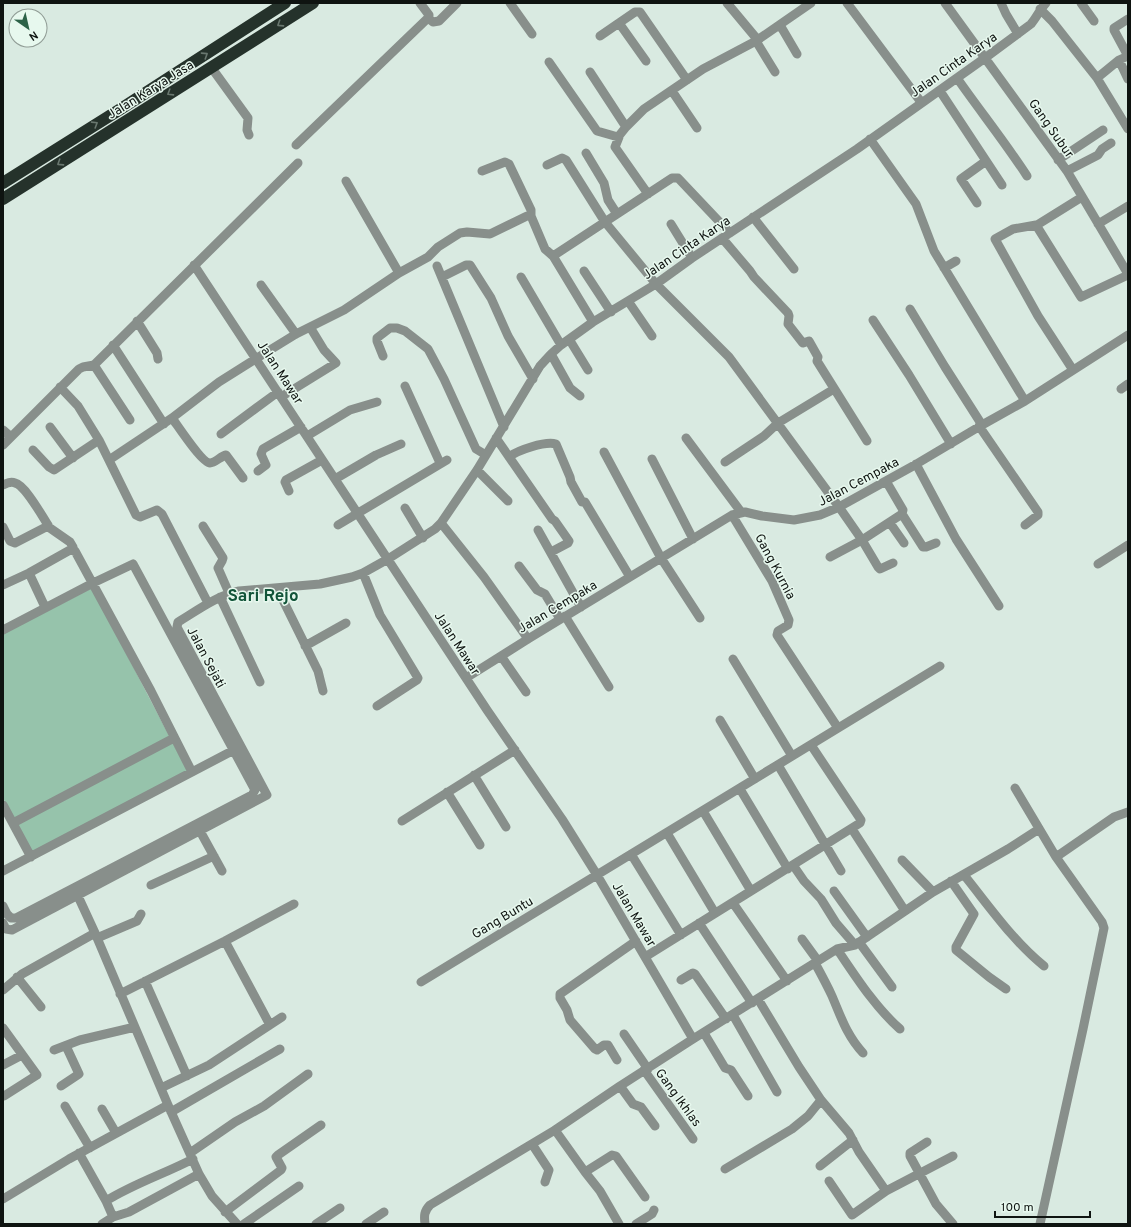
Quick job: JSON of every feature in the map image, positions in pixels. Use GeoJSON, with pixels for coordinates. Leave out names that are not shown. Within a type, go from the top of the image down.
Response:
{"type":"FeatureCollection","features":[{"type":"Feature","properties":{"kind":"highway","name":"Jalan Karya Jasa"},"geometry":{"type":"LineString","coordinates":[[3,183],[285,3]]}},
{"type":"Feature","properties":{"kind":"highway","name":"Jalan Karya Jasa"},"geometry":{"type":"LineString","coordinates":[[3,199],[313,3]]}},
{"type":"Feature","properties":{"kind":"highway"},"geometry":{"type":"LineString","coordinates":[[119,110],[126,120]]}},
{"type":"Feature","properties":{"kind":"street"},"geometry":{"type":"LineString","coordinates":[[420,3],[429,15],[428,18],[433,22],[439,21],[457,3]]}},
{"type":"Feature","properties":{"kind":"street"},"geometry":{"type":"LineString","coordinates":[[510,3],[532,34]]}},
{"type":"Feature","properties":{"kind":"street"},"geometry":{"type":"LineString","coordinates":[[727,3],[756,40],[775,72]]}},
{"type":"Feature","properties":{"kind":"street"},"geometry":{"type":"LineString","coordinates":[[648,194],[615,147],[619,137],[626,127],[644,109],[703,69],[780,25],[800,6],[811,3]]}},
{"type":"Feature","properties":{"kind":"street"},"geometry":{"type":"LineString","coordinates":[[847,3],[921,102]]}},
{"type":"Feature","properties":{"kind":"street","name":"Gang Subur"},"geometry":{"type":"LineString","coordinates":[[945,3],[1067,171],[1128,274]]}},
{"type":"Feature","properties":{"kind":"street"},"geometry":{"type":"LineString","coordinates":[[1001,3],[1018,34]]}},
{"type":"Feature","properties":{"kind":"street"},"geometry":{"type":"LineString","coordinates":[[1081,3],[1094,21]]}},
{"type":"Feature","properties":{"kind":"street"},"geometry":{"type":"LineString","coordinates":[[1043,6],[1052,21],[1097,78],[1128,129]]}},
{"type":"Feature","properties":{"kind":"street","name":"Jalan Cinta Karya"},"geometry":{"type":"LineString","coordinates":[[388,559],[423,538],[441,523],[477,470],[540,366],[561,345],[593,322],[656,284],[753,217],[805,184],[921,102],[940,91],[1018,34],[1035,19],[1043,6]]}},
{"type":"Feature","properties":{"kind":"street"},"geometry":{"type":"LineString","coordinates":[[600,36],[635,12],[640,12],[687,80]]}},
{"type":"Feature","properties":{"kind":"street"},"geometry":{"type":"LineString","coordinates":[[296,145],[428,18]]}},
{"type":"Feature","properties":{"kind":"street"},"geometry":{"type":"LineString","coordinates":[[1097,78],[1119,60],[1128,56],[1114,30],[1114,28],[1128,20]]}},
{"type":"Feature","properties":{"kind":"street"},"geometry":{"type":"LineString","coordinates":[[619,23],[646,61]]}},
{"type":"Feature","properties":{"kind":"street"},"geometry":{"type":"LineString","coordinates":[[780,25],[797,54]]}},
{"type":"Feature","properties":{"kind":"street"},"geometry":{"type":"LineString","coordinates":[[1119,60],[1128,79]]}},
{"type":"Feature","properties":{"kind":"street"},"geometry":{"type":"LineString","coordinates":[[549,62],[597,131],[619,137]]}},
{"type":"Feature","properties":{"kind":"street"},"geometry":{"type":"LineString","coordinates":[[212,67],[248,118],[247,130],[249,135]]}},
{"type":"Feature","properties":{"kind":"street"},"geometry":{"type":"LineString","coordinates":[[590,72],[626,127]]}},
{"type":"Feature","properties":{"kind":"street"},"geometry":{"type":"LineString","coordinates":[[957,78],[1010,150],[1027,176]]}},
{"type":"Feature","properties":{"kind":"street"},"geometry":{"type":"LineString","coordinates":[[672,91],[696,128]]}},
{"type":"Feature","properties":{"kind":"street"},"geometry":{"type":"LineString","coordinates":[[940,91],[1002,185]]}},
{"type":"Feature","properties":{"kind":"street"},"geometry":{"type":"LineString","coordinates":[[1058,160],[1104,130]]}},
{"type":"Feature","properties":{"kind":"street"},"geometry":{"type":"LineString","coordinates":[[870,139],[916,204],[934,251],[1025,401]]}},
{"type":"Feature","properties":{"kind":"street"},"geometry":{"type":"LineString","coordinates":[[1067,171],[1098,155],[1102,149],[1112,143]]}},
{"type":"Feature","properties":{"kind":"street"},"geometry":{"type":"LineString","coordinates":[[586,154],[604,183],[608,200],[617,214]]}},
{"type":"Feature","properties":{"kind":"street"},"geometry":{"type":"LineString","coordinates":[[547,165],[562,158],[566,160],[605,222],[656,284],[729,357],[839,507],[862,540],[878,567],[883,568],[893,563]]}},
{"type":"Feature","properties":{"kind":"street"},"geometry":{"type":"LineString","coordinates":[[977,203],[961,179],[986,161]]}},
{"type":"Feature","properties":{"kind":"street"},"geometry":{"type":"LineString","coordinates":[[482,171],[505,162],[509,164],[531,210],[531,216],[545,249],[553,256],[593,322]]}},
{"type":"Feature","properties":{"kind":"street"},"geometry":{"type":"LineString","coordinates":[[3,445],[80,368],[94,365],[298,163]]}},
{"type":"Feature","properties":{"kind":"street"},"geometry":{"type":"LineString","coordinates":[[553,256],[672,178],[678,178],[726,236],[754,277],[788,313],[788,324],[802,342],[809,341],[818,357],[817,361],[867,441]]}},
{"type":"Feature","properties":{"kind":"street"},"geometry":{"type":"LineString","coordinates":[[346,181],[399,273]]}},
{"type":"Feature","properties":{"kind":"street"},"geometry":{"type":"LineString","coordinates":[[1073,370],[1038,316],[995,239],[1013,229],[1034,224],[1037,225],[1082,197]]}},
{"type":"Feature","properties":{"kind":"street"},"geometry":{"type":"LineString","coordinates":[[1098,224],[1128,206]]}},
{"type":"Feature","properties":{"kind":"street"},"geometry":{"type":"LineString","coordinates":[[109,460],[164,424],[219,382],[296,334],[344,310],[399,273],[428,257],[438,247],[460,233],[490,234],[527,216],[531,216]]}},
{"type":"Feature","properties":{"kind":"street"},"geometry":{"type":"LineString","coordinates":[[753,217],[794,269]]}},
{"type":"Feature","properties":{"kind":"street"},"geometry":{"type":"LineString","coordinates":[[670,224],[692,258]]}},
{"type":"Feature","properties":{"kind":"street"},"geometry":{"type":"LineString","coordinates":[[1037,225],[1080,296],[1084,297],[1128,274]]}},
{"type":"Feature","properties":{"kind":"street"},"geometry":{"type":"LineString","coordinates":[[944,268],[956,261]]}},
{"type":"Feature","properties":{"kind":"street"},"geometry":{"type":"LineString","coordinates":[[442,277],[466,264],[470,265],[491,298],[508,336],[532,380]]}},
{"type":"Feature","properties":{"kind":"street","name":"Jalan Mawar"},"geometry":{"type":"LineString","coordinates":[[194,265],[257,358],[306,436],[466,678],[562,819],[597,875],[693,1039]]}},
{"type":"Feature","properties":{"kind":"street"},"geometry":{"type":"LineString","coordinates":[[437,266],[504,427]]}},
{"type":"Feature","properties":{"kind":"street"},"geometry":{"type":"LineString","coordinates":[[584,271],[611,312]]}},
{"type":"Feature","properties":{"kind":"street"},"geometry":{"type":"LineString","coordinates":[[521,277],[561,345]]}},
{"type":"Feature","properties":{"kind":"street"},"geometry":{"type":"LineString","coordinates":[[261,286],[296,334]]}},
{"type":"Feature","properties":{"kind":"street"},"geometry":{"type":"LineString","coordinates":[[628,301],[652,336]]}},
{"type":"Feature","properties":{"kind":"street"},"geometry":{"type":"LineString","coordinates":[[910,309],[980,425],[1038,512],[1038,515],[1025,525]]}},
{"type":"Feature","properties":{"kind":"street"},"geometry":{"type":"LineString","coordinates":[[873,320],[951,444]]}},
{"type":"Feature","properties":{"kind":"street"},"geometry":{"type":"LineString","coordinates":[[137,321],[157,353],[158,359]]}},
{"type":"Feature","properties":{"kind":"street"},"geometry":{"type":"LineString","coordinates":[[221,434],[280,394],[335,363],[324,350],[310,327]]}},
{"type":"Feature","properties":{"kind":"street"},"geometry":{"type":"LineString","coordinates":[[383,356],[377,338],[384,332],[393,328],[406,331],[428,348],[444,378],[476,449],[486,455]]}},
{"type":"Feature","properties":{"kind":"street","name":"Jalan Cempaka"},"geometry":{"type":"LineString","coordinates":[[466,678],[736,513],[745,512],[762,516],[794,520],[820,516],[886,481],[951,444],[980,425],[1025,401],[1128,335]]}},
{"type":"Feature","properties":{"kind":"street"},"geometry":{"type":"LineString","coordinates":[[569,339],[588,370]]}},
{"type":"Feature","properties":{"kind":"street"},"geometry":{"type":"LineString","coordinates":[[113,345],[164,424]]}},
{"type":"Feature","properties":{"kind":"street"},"geometry":{"type":"LineString","coordinates":[[551,354],[570,388],[580,396]]}},
{"type":"Feature","properties":{"kind":"street"},"geometry":{"type":"LineString","coordinates":[[94,365],[130,420]]}},
{"type":"Feature","properties":{"kind":"street"},"geometry":{"type":"LineString","coordinates":[[338,525],[357,512],[443,462],[405,386]]}},
{"type":"Feature","properties":{"kind":"street"},"geometry":{"type":"LineString","coordinates":[[60,388],[78,406],[99,440],[136,515],[140,517],[157,510],[162,514],[208,603]]}},
{"type":"Feature","properties":{"kind":"street"},"geometry":{"type":"LineString","coordinates":[[725,462],[764,436],[778,423],[834,389]]}},
{"type":"Feature","properties":{"kind":"street"},"geometry":{"type":"LineString","coordinates":[[306,436],[350,410],[377,402]]}},
{"type":"Feature","properties":{"kind":"street"},"geometry":{"type":"LineString","coordinates":[[172,418],[197,453],[207,462],[212,463],[226,454],[243,478]]}},
{"type":"Feature","properties":{"kind":"street"},"geometry":{"type":"LineString","coordinates":[[258,471],[266,465],[261,454],[263,449],[301,426]]}},
{"type":"Feature","properties":{"kind":"street"},"geometry":{"type":"LineString","coordinates":[[50,427],[72,458]]}},
{"type":"Feature","properties":{"kind":"street"},"geometry":{"type":"LineString","coordinates":[[3,430],[11,437]]}},
{"type":"Feature","properties":{"kind":"street"},"geometry":{"type":"LineString","coordinates":[[496,438],[552,520],[556,521],[569,541],[551,552]]}},
{"type":"Feature","properties":{"kind":"street"},"geometry":{"type":"LineString","coordinates":[[686,438],[736,513]]}},
{"type":"Feature","properties":{"kind":"street"},"geometry":{"type":"LineString","coordinates":[[33,450],[48,467],[55,470],[99,440]]}},
{"type":"Feature","properties":{"kind":"street"},"geometry":{"type":"LineString","coordinates":[[509,457],[516,452],[534,446],[552,443],[556,444],[582,502],[585,502],[630,577]]}},
{"type":"Feature","properties":{"kind":"street"},"geometry":{"type":"LineString","coordinates":[[335,479],[376,455],[401,444]]}},
{"type":"Feature","properties":{"kind":"street"},"geometry":{"type":"LineString","coordinates":[[604,452],[661,558],[700,618]]}},
{"type":"Feature","properties":{"kind":"street"},"geometry":{"type":"LineString","coordinates":[[652,459],[693,539]]}},
{"type":"Feature","properties":{"kind":"street"},"geometry":{"type":"LineString","coordinates":[[289,491],[285,482],[286,480],[322,460]]}},
{"type":"Feature","properties":{"kind":"street"},"geometry":{"type":"LineString","coordinates":[[916,464],[956,539],[999,606]]}},
{"type":"Feature","properties":{"kind":"street"},"geometry":{"type":"LineString","coordinates":[[477,470],[508,500]]}},
{"type":"Feature","properties":{"kind":"street"},"geometry":{"type":"LineString","coordinates":[[886,481],[903,510],[902,514],[923,547],[936,543]]}},
{"type":"Feature","properties":{"kind":"street"},"geometry":{"type":"LineString","coordinates":[[3,485],[15,482],[21,487],[36,505],[48,526],[70,542],[151,691],[192,772]]}},
{"type":"Feature","properties":{"kind":"street"},"geometry":{"type":"LineString","coordinates":[[405,508],[423,538]]}},
{"type":"Feature","properties":{"kind":"street","name":"Gang Kurnia"},"geometry":{"type":"LineString","coordinates":[[736,513],[776,588],[789,620],[788,625],[778,631],[777,635],[838,728]]}},
{"type":"Feature","properties":{"kind":"street"},"geometry":{"type":"LineString","coordinates":[[830,557],[862,540],[902,514]]}},
{"type":"Feature","properties":{"kind":"street"},"geometry":{"type":"LineString","coordinates":[[441,523],[484,577],[528,639]]}},
{"type":"Feature","properties":{"kind":"street"},"geometry":{"type":"LineString","coordinates":[[890,523],[904,543]]}},
{"type":"Feature","properties":{"kind":"street"},"geometry":{"type":"LineString","coordinates":[[3,527],[10,541],[15,543],[48,526]]}},
{"type":"Feature","properties":{"kind":"street"},"geometry":{"type":"LineString","coordinates":[[203,526],[223,558],[218,568],[229,593]]}},
{"type":"Feature","properties":{"kind":"street"},"geometry":{"type":"LineString","coordinates":[[538,530],[581,607]]}},
{"type":"Feature","properties":{"kind":"street"},"geometry":{"type":"LineString","coordinates":[[1098,564],[1128,545]]}},
{"type":"Feature","properties":{"kind":"street"},"geometry":{"type":"LineString","coordinates":[[3,585],[73,550]]}},
{"type":"Feature","properties":{"kind":"street","name":"Jalan Sejati"},"geometry":{"type":"LineString","coordinates":[[200,830],[267,794],[177,627],[178,622],[208,603],[229,593],[320,584],[363,573],[388,559]]}},
{"type":"Feature","properties":{"kind":"street"},"geometry":{"type":"LineString","coordinates":[[3,630],[131,564],[134,565],[254,787],[254,792],[252,795],[16,918],[9,917],[3,906]]}},
{"type":"Feature","properties":{"kind":"street"},"geometry":{"type":"LineString","coordinates":[[520,566],[537,590],[545,594],[563,618],[609,687]]}},
{"type":"Feature","properties":{"kind":"street"},"geometry":{"type":"LineString","coordinates":[[29,573],[45,607]]}},
{"type":"Feature","properties":{"kind":"street"},"geometry":{"type":"LineString","coordinates":[[363,573],[380,615],[418,678],[376,706]]}},
{"type":"Feature","properties":{"kind":"street"},"geometry":{"type":"LineString","coordinates":[[277,588],[318,671],[324,691]]}},
{"type":"Feature","properties":{"kind":"street"},"geometry":{"type":"LineString","coordinates":[[220,597],[260,682]]}},
{"type":"Feature","properties":{"kind":"street"},"geometry":{"type":"LineString","coordinates":[[305,646],[346,623]]}},
{"type":"Feature","properties":{"kind":"street"},"geometry":{"type":"LineString","coordinates":[[501,656],[526,692]]}},
{"type":"Feature","properties":{"kind":"street"},"geometry":{"type":"LineString","coordinates":[[733,659],[792,756]]}},
{"type":"Feature","properties":{"kind":"street","name":"Gang Buntu"},"geometry":{"type":"LineString","coordinates":[[420,982],[940,666]]}},
{"type":"Feature","properties":{"kind":"street"},"geometry":{"type":"LineString","coordinates":[[720,720],[755,779]]}},
{"type":"Feature","properties":{"kind":"street"},"geometry":{"type":"LineString","coordinates":[[13,823],[174,738]]}},
{"type":"Feature","properties":{"kind":"street"},"geometry":{"type":"LineString","coordinates":[[645,957],[852,829],[861,821],[811,745]]}},
{"type":"Feature","properties":{"kind":"street"},"geometry":{"type":"LineString","coordinates":[[3,871],[234,750]]}},
{"type":"Feature","properties":{"kind":"street"},"geometry":{"type":"LineString","coordinates":[[402,820],[515,750]]}},
{"type":"Feature","properties":{"kind":"street"},"geometry":{"type":"LineString","coordinates":[[778,765],[841,871]]}},
{"type":"Feature","properties":{"kind":"street"},"geometry":{"type":"LineString","coordinates":[[474,775],[506,827]]}},
{"type":"Feature","properties":{"kind":"street"},"geometry":{"type":"LineString","coordinates":[[740,788],[791,867],[821,899],[836,923],[860,941]]}},
{"type":"Feature","properties":{"kind":"street"},"geometry":{"type":"LineString","coordinates":[[1015,788],[1056,857],[1102,922],[1104,928],[1040,1224]]}},
{"type":"Feature","properties":{"kind":"street"},"geometry":{"type":"LineString","coordinates":[[447,792],[480,845]]}},
{"type":"Feature","properties":{"kind":"street"},"geometry":{"type":"LineString","coordinates":[[3,805],[31,857]]}},
{"type":"Feature","properties":{"kind":"street"},"geometry":{"type":"LineString","coordinates":[[703,811],[751,892]]}},
{"type":"Feature","properties":{"kind":"street"},"geometry":{"type":"LineString","coordinates":[[1056,857],[1114,817],[1128,812]]}},
{"type":"Feature","properties":{"kind":"street"},"geometry":{"type":"LineString","coordinates":[[852,829],[906,911]]}},
{"type":"Feature","properties":{"kind":"street"},"geometry":{"type":"LineString","coordinates":[[425,1224],[425,1213],[430,1205],[555,1130],[693,1039],[837,949],[860,941],[933,892],[1008,849],[1039,829]]}},
{"type":"Feature","properties":{"kind":"street"},"geometry":{"type":"LineString","coordinates":[[4,925],[6,929],[12,930],[77,894],[200,830],[222,871]]}},
{"type":"Feature","properties":{"kind":"street"},"geometry":{"type":"LineString","coordinates":[[668,832],[715,913]]}},
{"type":"Feature","properties":{"kind":"street"},"geometry":{"type":"LineString","coordinates":[[631,854],[681,935]]}},
{"type":"Feature","properties":{"kind":"street"},"geometry":{"type":"LineString","coordinates":[[151,886],[214,856]]}},
{"type":"Feature","properties":{"kind":"street"},"geometry":{"type":"LineString","coordinates":[[902,860],[933,892]]}},
{"type":"Feature","properties":{"kind":"street"},"geometry":{"type":"LineString","coordinates":[[964,875],[1018,941],[1044,966]]}},
{"type":"Feature","properties":{"kind":"street"},"geometry":{"type":"LineString","coordinates":[[951,881],[974,914],[956,950],[1006,989]]}},
{"type":"Feature","properties":{"kind":"street"},"geometry":{"type":"LineString","coordinates":[[834,891],[860,941],[892,987]]}},
{"type":"Feature","properties":{"kind":"street"},"geometry":{"type":"LineString","coordinates":[[77,894],[199,1174],[212,1196],[226,1212],[232,1223]]}},
{"type":"Feature","properties":{"kind":"street"},"geometry":{"type":"LineString","coordinates":[[733,903],[787,981]]}},
{"type":"Feature","properties":{"kind":"street"},"geometry":{"type":"LineString","coordinates":[[120,994],[294,904]]}},
{"type":"Feature","properties":{"kind":"street"},"geometry":{"type":"LineString","coordinates":[[3,990],[17,977],[96,935],[137,921],[141,914]]}},
{"type":"Feature","properties":{"kind":"street"},"geometry":{"type":"LineString","coordinates":[[699,923],[755,1001],[821,1100],[845,1128],[862,1157],[886,1191]]}},
{"type":"Feature","properties":{"kind":"street"},"geometry":{"type":"LineString","coordinates":[[802,939],[816,962],[849,1035],[863,1053]]}},
{"type":"Feature","properties":{"kind":"street"},"geometry":{"type":"LineString","coordinates":[[225,941],[270,1025]]}},
{"type":"Feature","properties":{"kind":"street"},"geometry":{"type":"LineString","coordinates":[[617,1060],[608,1045],[604,1045],[597,1050],[595,1049],[570,1020],[560,994],[636,941]]}},
{"type":"Feature","properties":{"kind":"street"},"geometry":{"type":"LineString","coordinates":[[837,949],[869,994],[900,1029]]}},
{"type":"Feature","properties":{"kind":"street"},"geometry":{"type":"LineString","coordinates":[[681,980],[695,974],[730,1017],[777,1092]]}},
{"type":"Feature","properties":{"kind":"street"},"geometry":{"type":"LineString","coordinates":[[17,977],[41,1007]]}},
{"type":"Feature","properties":{"kind":"street"},"geometry":{"type":"LineString","coordinates":[[145,982],[187,1076]]}},
{"type":"Feature","properties":{"kind":"street"},"geometry":{"type":"LineString","coordinates":[[161,1088],[215,1061],[282,1017]]}},
{"type":"Feature","properties":{"kind":"street"},"geometry":{"type":"LineString","coordinates":[[54,1050],[80,1040],[135,1027]]}},
{"type":"Feature","properties":{"kind":"street"},"geometry":{"type":"LineString","coordinates":[[3,1028],[37,1075],[4,1096]]}},
{"type":"Feature","properties":{"kind":"street"},"geometry":{"type":"LineString","coordinates":[[704,1033],[725,1068],[731,1070],[748,1096]]}},
{"type":"Feature","properties":{"kind":"street","name":"Gang Ikhlas"},"geometry":{"type":"LineString","coordinates":[[624,1034],[646,1070],[693,1139]]}},
{"type":"Feature","properties":{"kind":"street"},"geometry":{"type":"LineString","coordinates":[[61,1086],[78,1074],[66,1046]]}},
{"type":"Feature","properties":{"kind":"street"},"geometry":{"type":"LineString","coordinates":[[3,1199],[116,1133],[169,1108],[280,1050]]}},
{"type":"Feature","properties":{"kind":"street"},"geometry":{"type":"LineString","coordinates":[[3,1065],[22,1055]]}},
{"type":"Feature","properties":{"kind":"street"},"geometry":{"type":"LineString","coordinates":[[106,1201],[133,1186],[160,1175],[191,1156],[235,1122],[264,1106],[308,1074]]}},
{"type":"Feature","properties":{"kind":"street"},"geometry":{"type":"LineString","coordinates":[[620,1086],[633,1104],[642,1107],[655,1126]]}},
{"type":"Feature","properties":{"kind":"street"},"geometry":{"type":"LineString","coordinates":[[725,1169],[792,1129],[808,1116],[821,1100]]}},
{"type":"Feature","properties":{"kind":"street"},"geometry":{"type":"LineString","coordinates":[[65,1106],[90,1148]]}},
{"type":"Feature","properties":{"kind":"street"},"geometry":{"type":"LineString","coordinates":[[102,1109],[116,1133]]}},
{"type":"Feature","properties":{"kind":"street"},"geometry":{"type":"LineString","coordinates":[[226,1212],[281,1170],[282,1168],[276,1157],[278,1155],[321,1125]]}},
{"type":"Feature","properties":{"kind":"street"},"geometry":{"type":"LineString","coordinates":[[555,1130],[600,1191],[619,1224]]}},
{"type":"Feature","properties":{"kind":"street"},"geometry":{"type":"LineString","coordinates":[[820,1166],[853,1140]]}},
{"type":"Feature","properties":{"kind":"street"},"geometry":{"type":"LineString","coordinates":[[927,1142],[910,1154],[910,1156],[936,1204],[953,1224]]}},
{"type":"Feature","properties":{"kind":"street"},"geometry":{"type":"LineString","coordinates":[[532,1144],[549,1170],[545,1182]]}},
{"type":"Feature","properties":{"kind":"street"},"geometry":{"type":"LineString","coordinates":[[79,1154],[106,1201],[113,1218]]}},
{"type":"Feature","properties":{"kind":"street"},"geometry":{"type":"LineString","coordinates":[[585,1172],[614,1155],[645,1197]]}},
{"type":"Feature","properties":{"kind":"street"},"geometry":{"type":"LineString","coordinates":[[829,1181],[852,1215],[886,1191],[953,1156]]}},
{"type":"Feature","properties":{"kind":"street"},"geometry":{"type":"LineString","coordinates":[[102,1224],[129,1212],[199,1174]]}},
{"type":"Feature","properties":{"kind":"street"},"geometry":{"type":"LineString","coordinates":[[244,1224],[299,1186]]}},
{"type":"Feature","properties":{"kind":"street"},"geometry":{"type":"LineString","coordinates":[[316,1224],[340,1208]]}},
{"type":"Feature","properties":{"kind":"street"},"geometry":{"type":"LineString","coordinates":[[636,1224],[652,1214],[654,1210]]}},
{"type":"Feature","properties":{"kind":"street"},"geometry":{"type":"LineString","coordinates":[[366,1224],[384,1212]]}},
{"type":"Feature","properties":{"kind":"green space"},"geometry":{"type":"Polygon","coordinates":[[[92,588],[188,772],[32,854],[3,798],[3,634],[92,588]]]}},
{"type":"Feature","properties":{"kind":"district","name":"Sari Rejo"},"geometry":{"type":"Point","coordinates":[263,595]}}]}
